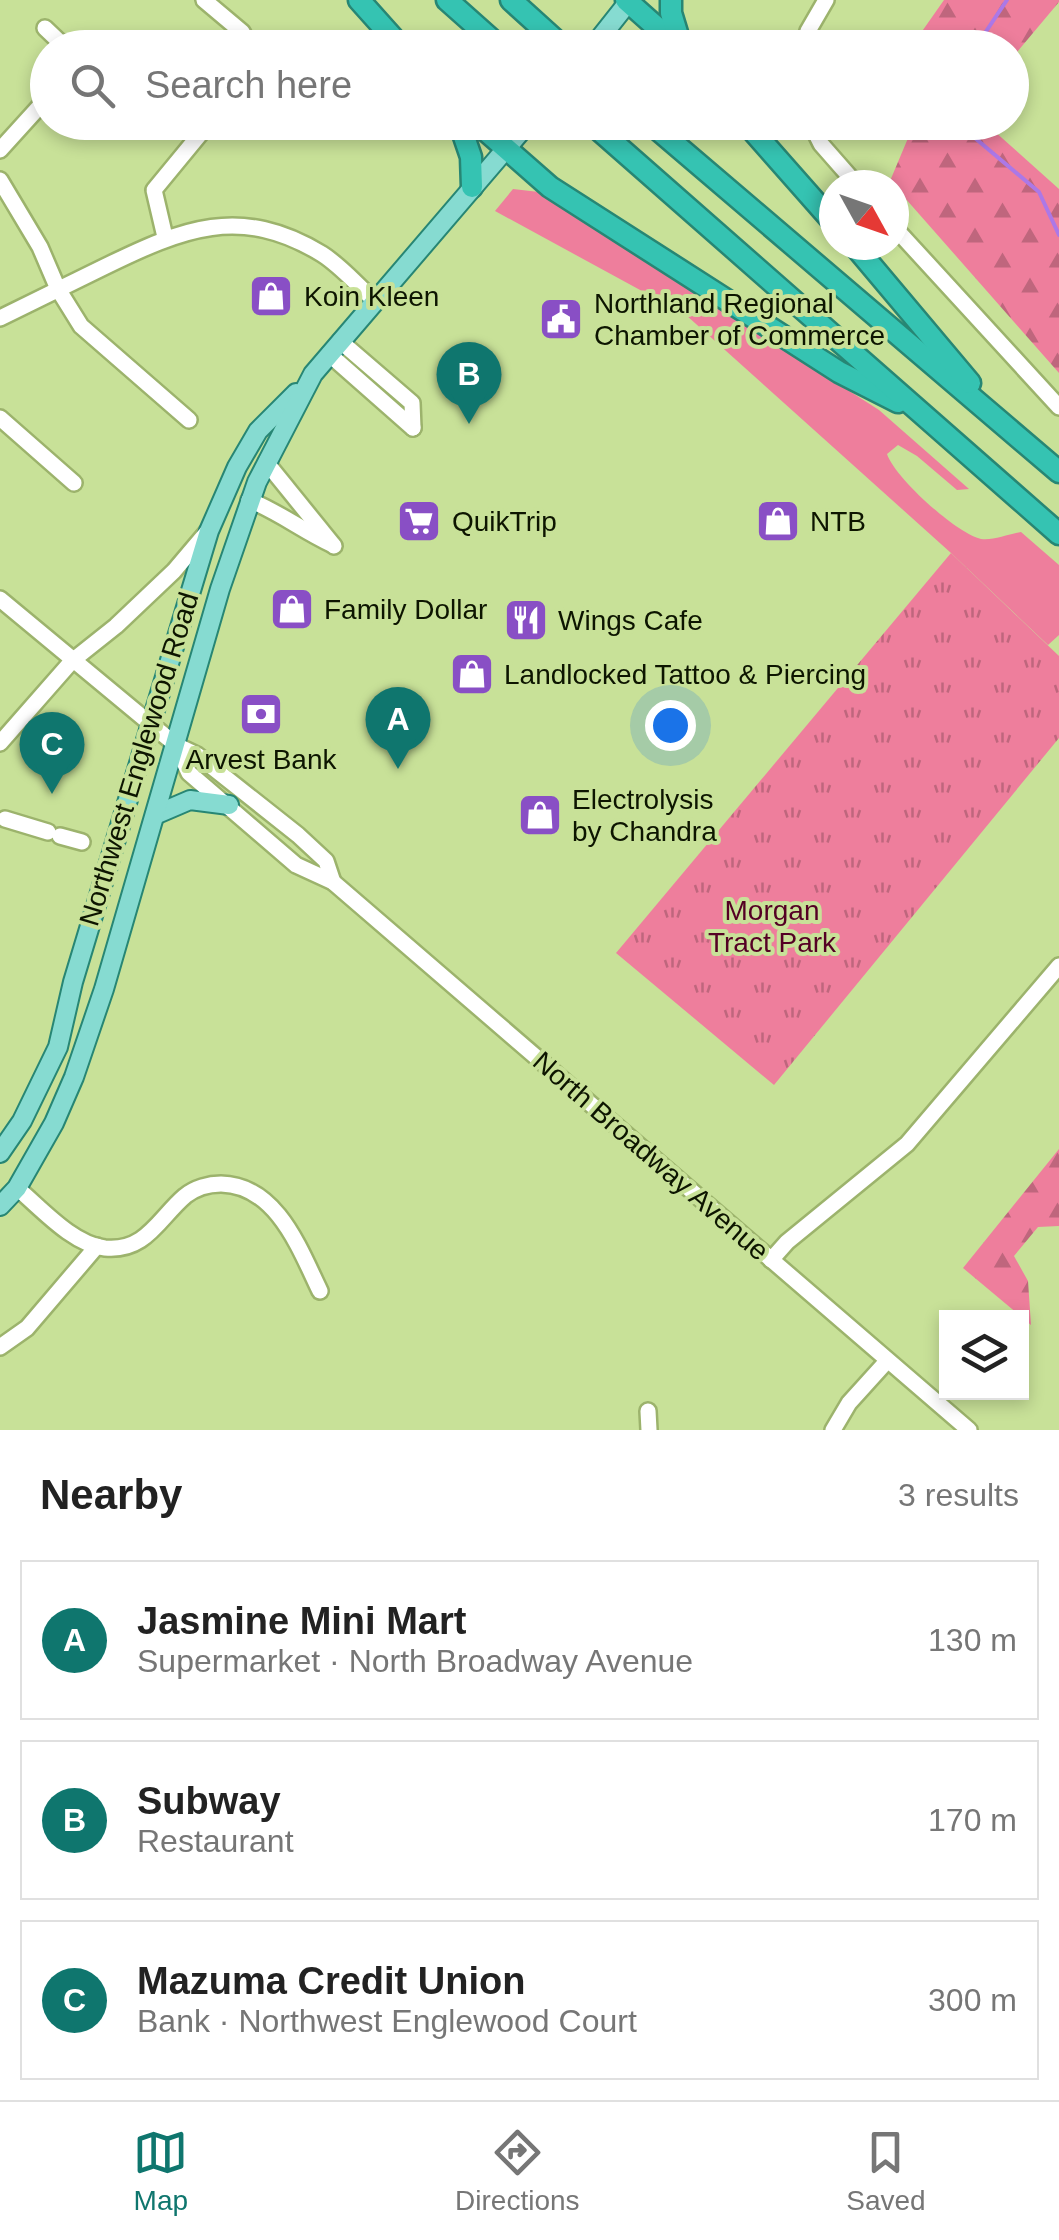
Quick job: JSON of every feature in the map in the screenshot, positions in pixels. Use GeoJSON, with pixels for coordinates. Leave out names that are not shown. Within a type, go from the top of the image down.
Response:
{"type":"FeatureCollection","features":[{"type":"Feature","properties":{"kind":"highway"},"geometry":{"type":"LineString","coordinates":[[359,0],[386,30]]}},
{"type":"Feature","properties":{"kind":"highway"},"geometry":{"type":"LineString","coordinates":[[447,0],[481,30]]}},
{"type":"Feature","properties":{"kind":"highway"},"geometry":{"type":"LineString","coordinates":[[671,0],[675,30]]}},
{"type":"Feature","properties":{"kind":"highway"},"geometry":{"type":"LineString","coordinates":[[634,1],[663,30]]}},
{"type":"Feature","properties":{"kind":"highway"},"geometry":{"type":"LineString","coordinates":[[515,4],[544,30]]}},
{"type":"Feature","properties":{"kind":"highway"},"geometry":{"type":"LineString","coordinates":[[465,140],[471,156],[472,186]]}},
{"type":"Feature","properties":{"kind":"highway"},"geometry":{"type":"LineString","coordinates":[[496,140],[550,187],[838,372],[923,414]]}},
{"type":"Feature","properties":{"kind":"highway"},"geometry":{"type":"LineString","coordinates":[[611,140],[1059,534]]}},
{"type":"Feature","properties":{"kind":"highway"},"geometry":{"type":"LineString","coordinates":[[670,140],[1059,472]]}},
{"type":"Feature","properties":{"kind":"highway"},"geometry":{"type":"LineString","coordinates":[[762,140],[819,206]]}},
{"type":"Feature","properties":{"kind":"highway"},"geometry":{"type":"LineString","coordinates":[[867,260],[1004,424]]}},
{"type":"Feature","properties":{"kind":"main road"},"geometry":{"type":"LineString","coordinates":[[608,30],[634,1]]}},
{"type":"Feature","properties":{"kind":"main road","name":"Northwest Englewood Road"},"geometry":{"type":"LineString","coordinates":[[0,1206],[17,1188],[54,1123],[74,1077],[104,990],[249,500],[266,462],[308,382],[334,347],[513,140]]}},
{"type":"Feature","properties":{"kind":"main road","name":"Northwest Englewood Road"},"geometry":{"type":"LineString","coordinates":[[0,1153],[22,1121],[58,1046],[73,982],[208,531],[237,466],[258,431],[308,382]]}},
{"type":"Feature","properties":{"kind":"main road"},"geometry":{"type":"LineString","coordinates":[[155,815],[190,800],[229,805]]}},
{"type":"Feature","properties":{"kind":"street"},"geometry":{"type":"LineString","coordinates":[[204,0],[240,30]]}},
{"type":"Feature","properties":{"kind":"street"},"geometry":{"type":"LineString","coordinates":[[809,30],[826,0]]}},
{"type":"Feature","properties":{"kind":"street"},"geometry":{"type":"LineString","coordinates":[[0,150],[30,118]]}},
{"type":"Feature","properties":{"kind":"street"},"geometry":{"type":"LineString","coordinates":[[165,237],[154,190],[195,140]]}},
{"type":"Feature","properties":{"kind":"street"},"geometry":{"type":"LineString","coordinates":[[818,140],[843,170]]}},
{"type":"Feature","properties":{"kind":"street"},"geometry":{"type":"LineString","coordinates":[[0,180],[81,326],[189,420]]}},
{"type":"Feature","properties":{"kind":"street"},"geometry":{"type":"LineString","coordinates":[[0,318],[165,237],[219,226],[242,226],[285,236],[324,256],[374,300]]}},
{"type":"Feature","properties":{"kind":"street"},"geometry":{"type":"LineString","coordinates":[[909,243],[1059,408]]}},
{"type":"Feature","properties":{"kind":"street"},"geometry":{"type":"LineString","coordinates":[[334,347],[412,403],[413,428],[334,347]]}},
{"type":"Feature","properties":{"kind":"street"},"geometry":{"type":"LineString","coordinates":[[0,418],[74,482]]}},
{"type":"Feature","properties":{"kind":"street"},"geometry":{"type":"LineString","coordinates":[[249,500],[278,511],[303,531],[334,546],[266,462]]}},
{"type":"Feature","properties":{"kind":"street"},"geometry":{"type":"LineString","coordinates":[[0,743],[72,661],[174,572],[208,531]]}},
{"type":"Feature","properties":{"kind":"street","name":"North Broadway Avenue"},"geometry":{"type":"LineString","coordinates":[[0,599],[176,745],[197,756],[298,834],[326,861],[333,882]]}},
{"type":"Feature","properties":{"kind":"street","name":"North Broadway Avenue"},"geometry":{"type":"LineString","coordinates":[[176,745],[189,772],[296,865],[333,882],[969,1430]]}},
{"type":"Feature","properties":{"kind":"street"},"geometry":{"type":"LineString","coordinates":[[6,819],[82,842]]}},
{"type":"Feature","properties":{"kind":"street"},"geometry":{"type":"LineString","coordinates":[[771,1260],[787,1242],[907,1144],[1059,966]]}},
{"type":"Feature","properties":{"kind":"street"},"geometry":{"type":"LineString","coordinates":[[17,1188],[80,1238],[97,1246],[131,1246],[144,1239],[186,1196],[198,1189],[226,1184],[256,1195],[281,1218],[320,1291]]}},
{"type":"Feature","properties":{"kind":"street"},"geometry":{"type":"LineString","coordinates":[[0,1348],[28,1328],[97,1246]]}},
{"type":"Feature","properties":{"kind":"street"},"geometry":{"type":"LineString","coordinates":[[834,1430],[850,1404],[887,1361]]}},
{"type":"Feature","properties":{"kind":"street"},"geometry":{"type":"LineString","coordinates":[[648,1411],[648,1430]]}},
{"type":"Feature","properties":{"kind":"green space"},"geometry":{"type":"Polygon","coordinates":[[[944,0],[1059,0],[1029,38],[1029,30],[923,30],[944,0]]]}},
{"type":"Feature","properties":{"kind":"green space"},"geometry":{"type":"Polygon","coordinates":[[[907,140],[1004,140],[1059,189],[1059,373],[909,203],[909,170],[895,170],[907,140]]]}},
{"type":"Feature","properties":{"kind":"green space"},"geometry":{"type":"Polygon","coordinates":[[[513,189],[539,192],[879,410],[969,489],[957,490],[898,445],[887,454],[892,464],[928,503],[957,527],[981,539],[1021,532],[1059,565],[1059,635],[1048,645],[686,315],[495,211],[513,189]]]}},
{"type":"Feature","properties":{"kind":"green space","name":"Morgan Tract Park"},"geometry":{"type":"Polygon","coordinates":[[[951,553],[1059,656],[1059,738],[774,1085],[616,953],[951,553]]]}},
{"type":"Feature","properties":{"kind":"green space"},"geometry":{"type":"Polygon","coordinates":[[[1059,1149],[1059,1226],[1038,1227],[1014,1256],[1028,1281],[1031,1325],[1029,1310],[1013,1310],[963,1268],[1059,1149]]]}},
{"type":"Feature","properties":{"kind":"waterway"},"geometry":{"type":"LineString","coordinates":[[987,30],[1007,0]]}},
{"type":"Feature","properties":{"kind":"waterway"},"geometry":{"type":"LineString","coordinates":[[977,140],[1039,192],[1059,235]]}},
{"type":"Feature","properties":{"kind":"place","name":"Koin Kleen"},"geometry":{"type":"Point","coordinates":[271,296]}},
{"type":"Feature","properties":{"kind":"place","name":"Northland Regional Chamber of Commerce"},"geometry":{"type":"Point","coordinates":[561,319]}},
{"type":"Feature","properties":{"kind":"place","name":"Subway"},"geometry":{"type":"Point","coordinates":[469,424]}},
{"type":"Feature","properties":{"kind":"place","name":"QuikTrip"},"geometry":{"type":"Point","coordinates":[419,521]}},
{"type":"Feature","properties":{"kind":"place","name":"NTB"},"geometry":{"type":"Point","coordinates":[778,521]}},
{"type":"Feature","properties":{"kind":"place","name":"Family Dollar"},"geometry":{"type":"Point","coordinates":[292,609]}},
{"type":"Feature","properties":{"kind":"place","name":"Wings Cafe"},"geometry":{"type":"Point","coordinates":[526,620]}},
{"type":"Feature","properties":{"kind":"place","name":"Landlocked Tattoo & Piercing"},"geometry":{"type":"Point","coordinates":[472,674]}},
{"type":"Feature","properties":{"kind":"place","name":"Arvest Bank"},"geometry":{"type":"Point","coordinates":[261,714]}},
{"type":"Feature","properties":{"kind":"place","name":"Jasmine Mini Mart"},"geometry":{"type":"Point","coordinates":[398,769]}},
{"type":"Feature","properties":{"kind":"place","name":"Mazuma Credit Union"},"geometry":{"type":"Point","coordinates":[52,794]}},
{"type":"Feature","properties":{"kind":"place","name":"Electrolysis by Chandra"},"geometry":{"type":"Point","coordinates":[540,815]}}]}
